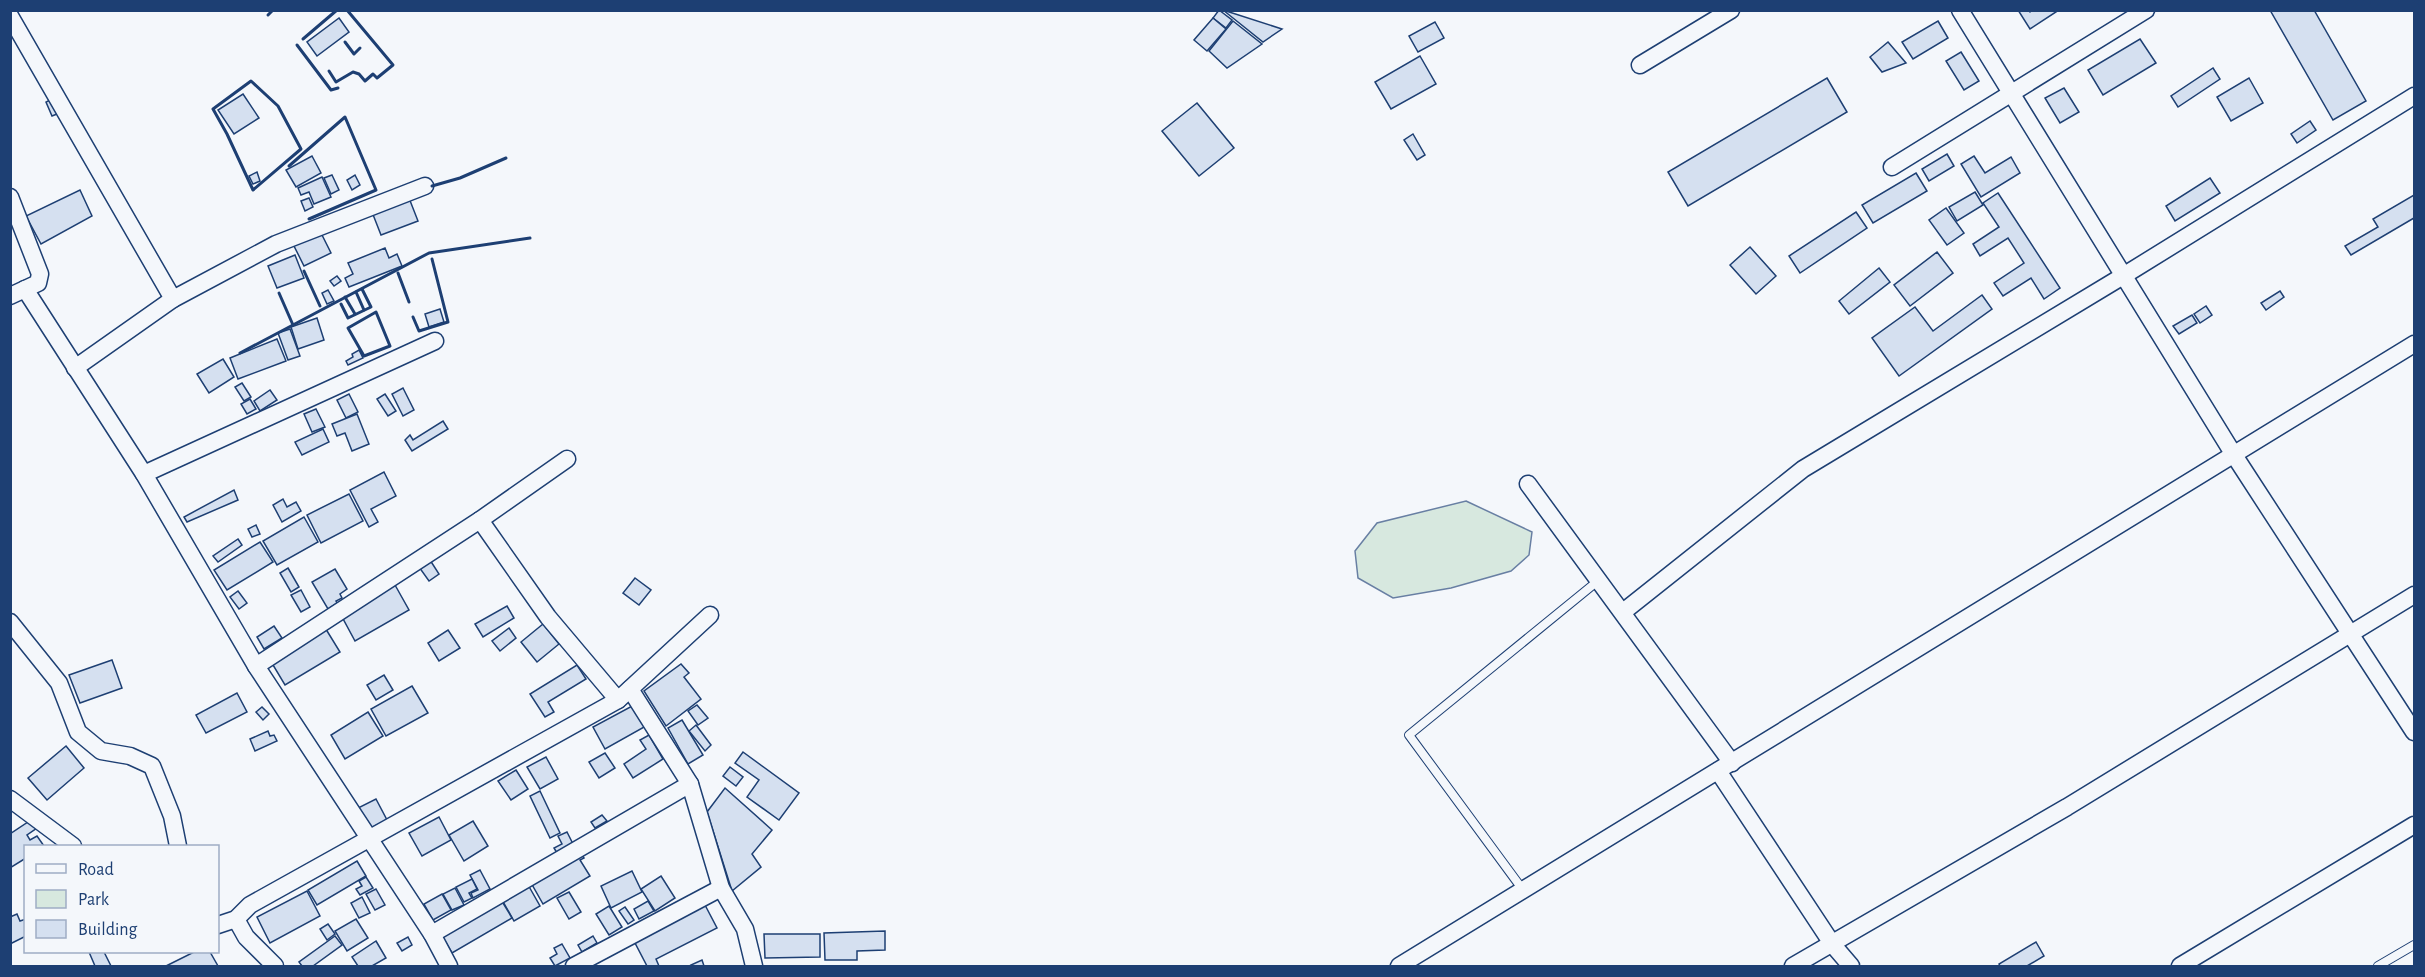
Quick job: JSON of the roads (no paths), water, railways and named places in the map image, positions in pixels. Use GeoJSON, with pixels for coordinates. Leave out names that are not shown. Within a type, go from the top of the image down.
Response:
{"type":"FeatureCollection","features":[{"type":"Feature","properties":{"kind":"street"},"geometry":{"type":"LineString","coordinates":[[1640,65],[1731,10]]}},
{"type":"Feature","properties":{"kind":"street"},"geometry":{"type":"LineString","coordinates":[[1960,10],[2234,455],[2415,732]]}},
{"type":"Feature","properties":{"kind":"street"},"geometry":{"type":"LineString","coordinates":[[1892,167],[2146,10]]}},
{"type":"Feature","properties":{"kind":"street"},"geometry":{"type":"LineString","coordinates":[[10,16],[173,299]]}},
{"type":"Feature","properties":{"kind":"street"},"geometry":{"type":"LineString","coordinates":[[1623,612],[1803,470],[2415,96]]}},
{"type":"Feature","properties":{"kind":"street"},"geometry":{"type":"LineString","coordinates":[[75,368],[173,299],[276,244],[424,186]]}},
{"type":"Feature","properties":{"kind":"street"},"geometry":{"type":"LineString","coordinates":[[10,197],[40,274],[38,283],[18,292],[75,368],[144,474],[256,666],[432,934],[449,966]]}},
{"type":"Feature","properties":{"kind":"street"},"geometry":{"type":"LineString","coordinates":[[144,474],[435,341]]}},
{"type":"Feature","properties":{"kind":"street"},"geometry":{"type":"LineString","coordinates":[[1399,966],[2415,344]]}},
{"type":"Feature","properties":{"kind":"street"},"geometry":{"type":"LineString","coordinates":[[256,666],[480,520],[567,459]]}},
{"type":"Feature","properties":{"kind":"street"},"geometry":{"type":"LineString","coordinates":[[1528,484],[1623,612],[1725,767],[1833,945],[1851,966]]}},
{"type":"Feature","properties":{"kind":"street"},"geometry":{"type":"LineString","coordinates":[[480,520],[548,617],[624,695],[690,784],[721,888],[745,929],[754,966]]}},
{"type":"Feature","properties":{"kind":"street"},"geometry":{"type":"LineString","coordinates":[[1793,966],[1833,945],[2067,807],[2415,594]]}},
{"type":"Feature","properties":{"kind":"street"},"geometry":{"type":"LineString","coordinates":[[219,925],[236,919],[250,905],[624,695],[710,615]]}},
{"type":"Feature","properties":{"kind":"street"},"geometry":{"type":"LineString","coordinates":[[10,622],[59,683],[78,732],[101,751],[130,756],[152,766],[172,816],[178,845]]}},
{"type":"Feature","properties":{"kind":"street"},"geometry":{"type":"LineString","coordinates":[[432,934],[690,784]]}},
{"type":"Feature","properties":{"kind":"street"},"geometry":{"type":"LineString","coordinates":[[10,799],[72,845]]}},
{"type":"Feature","properties":{"kind":"street"},"geometry":{"type":"LineString","coordinates":[[2180,966],[2415,825]]}},
{"type":"Feature","properties":{"kind":"street"},"geometry":{"type":"LineString","coordinates":[[574,966],[721,888]]}},
{"type":"Feature","properties":{"kind":"street"},"geometry":{"type":"LineString","coordinates":[[236,919],[246,937],[275,966]]}},
{"type":"Feature","properties":{"kind":"lane"},"geometry":{"type":"LineString","coordinates":[[1523,890],[1409,735],[1600,580]]}},
{"type":"Feature","properties":{"kind":"lane"},"geometry":{"type":"LineString","coordinates":[[2378,966],[2415,945]]}}]}
